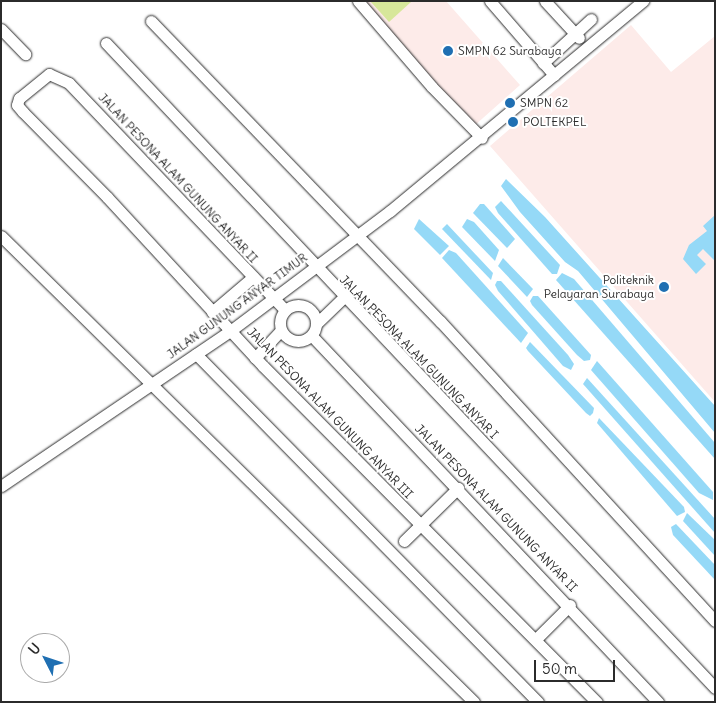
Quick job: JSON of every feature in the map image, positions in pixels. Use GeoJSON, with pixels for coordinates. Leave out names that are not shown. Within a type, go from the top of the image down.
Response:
{"type":"FeatureCollection","features":[{"type":"Feature","properties":{"kind":"street"},"geometry":{"type":"LineString","coordinates":[[358,1],[432,88],[482,138]]}},
{"type":"Feature","properties":{"kind":"street"},"geometry":{"type":"LineString","coordinates":[[490,1],[554,75]]}},
{"type":"Feature","properties":{"kind":"street"},"geometry":{"type":"LineString","coordinates":[[545,1],[586,47]]}},
{"type":"Feature","properties":{"kind":"street","name":"JALAN GUNUNG ANYAR TIMUR"},"geometry":{"type":"LineString","coordinates":[[1,486],[230,331],[482,138],[586,47],[644,1]]}},
{"type":"Feature","properties":{"kind":"street"},"geometry":{"type":"LineString","coordinates":[[543,63],[591,19]]}},
{"type":"Feature","properties":{"kind":"street"},"geometry":{"type":"LineString","coordinates":[[151,21],[358,234],[715,621]]}},
{"type":"Feature","properties":{"kind":"street"},"geometry":{"type":"LineString","coordinates":[[1,29],[25,54]]}},
{"type":"Feature","properties":{"kind":"street","name":"JALAN PESONA ALAM GUNUNG ANYAR I"},"geometry":{"type":"LineString","coordinates":[[106,43],[343,298],[715,688]]}},
{"type":"Feature","properties":{"kind":"street","name":"JALAN PESONA ALAM GUNUNG ANYAR III"},"geometry":{"type":"LineString","coordinates":[[73,86],[63,78],[49,74],[19,98],[17,105],[255,358],[597,702]]}},
{"type":"Feature","properties":{"kind":"street","name":"JALAN PESONA ALAM GUNUNG ANYAR II"},"geometry":{"type":"LineString","coordinates":[[73,86],[285,310]]}},
{"type":"Feature","properties":{"kind":"street"},"geometry":{"type":"LineString","coordinates":[[1,236],[474,702]]}},
{"type":"Feature","properties":{"kind":"street"},"geometry":{"type":"LineString","coordinates":[[212,312],[252,277]]}},
{"type":"Feature","properties":{"kind":"street"},"geometry":{"type":"LineString","coordinates":[[317,323],[316,316],[305,306],[291,305],[281,316],[281,330],[285,336],[298,341],[312,336],[317,323],[343,298]]}},
{"type":"Feature","properties":{"kind":"street"},"geometry":{"type":"LineString","coordinates":[[255,358],[281,330]]}},
{"type":"Feature","properties":{"kind":"street","name":"JALAN PESONA ALAM GUNUNG ANYAR II"},"geometry":{"type":"LineString","coordinates":[[312,336],[570,605],[658,702]]}},
{"type":"Feature","properties":{"kind":"street"},"geometry":{"type":"LineString","coordinates":[[196,354],[538,702]]}},
{"type":"Feature","properties":{"kind":"street"},"geometry":{"type":"LineString","coordinates":[[404,541],[458,488]]}},
{"type":"Feature","properties":{"kind":"street"},"geometry":{"type":"LineString","coordinates":[[536,639],[570,605]]}},
{"type":"Feature","properties":{"kind":"shaded area","name":"SMPN 62 Surabaya"},"geometry":{"type":"Polygon","coordinates":[[[362,1],[446,1],[520,85],[474,126],[362,1]]]}},
{"type":"Feature","properties":{"kind":"shaded area","name":"Politeknik Pelayaran Surabaya"},"geometry":{"type":"Polygon","coordinates":[[[631,25],[671,72],[715,36],[715,402],[490,146],[631,25]]]}},
{"type":"Feature","properties":{"kind":"green space"},"geometry":{"type":"Polygon","coordinates":[[[370,1],[410,1],[411,2],[389,22],[370,1]]]}},
{"type":"Feature","properties":{"kind":"water"},"geometry":{"type":"Polygon","coordinates":[[[506,179],[545,217],[715,406],[715,433],[578,271],[565,262],[520,212],[501,186],[506,179]]]}},
{"type":"Feature","properties":{"kind":"water"},"geometry":{"type":"Polygon","coordinates":[[[501,201],[560,265],[557,274],[552,274],[498,213],[495,207],[501,201]]]}},
{"type":"Feature","properties":{"kind":"water"},"geometry":{"type":"Polygon","coordinates":[[[480,204],[484,204],[515,239],[507,248],[473,213],[480,204]]]}},
{"type":"Feature","properties":{"kind":"water"},"geometry":{"type":"Polygon","coordinates":[[[715,215],[715,261],[703,249],[697,255],[706,264],[696,274],[683,259],[689,245],[707,231],[703,226],[715,215]]]}},
{"type":"Feature","properties":{"kind":"water"},"geometry":{"type":"Polygon","coordinates":[[[419,219],[449,246],[440,255],[414,229],[419,219]]]}},
{"type":"Feature","properties":{"kind":"water"},"geometry":{"type":"Polygon","coordinates":[[[467,219],[474,222],[499,250],[495,261],[462,227],[467,219]]]}},
{"type":"Feature","properties":{"kind":"water"},"geometry":{"type":"Polygon","coordinates":[[[447,224],[493,273],[491,280],[442,229],[447,224]]]}},
{"type":"Feature","properties":{"kind":"water"},"geometry":{"type":"Polygon","coordinates":[[[449,250],[456,253],[528,333],[521,343],[442,258],[449,250]]]}},
{"type":"Feature","properties":{"kind":"water"},"geometry":{"type":"Polygon","coordinates":[[[503,258],[533,289],[527,297],[498,266],[503,258]]]}},
{"type":"Feature","properties":{"kind":"water"},"geometry":{"type":"Polygon","coordinates":[[[562,273],[574,279],[715,443],[715,459],[556,280],[562,273]]]}},
{"type":"Feature","properties":{"kind":"water"},"geometry":{"type":"Polygon","coordinates":[[[497,281],[501,281],[568,355],[574,364],[571,370],[563,366],[498,291],[495,285],[497,281]]]}},
{"type":"Feature","properties":{"kind":"water"},"geometry":{"type":"Polygon","coordinates":[[[533,296],[538,296],[591,355],[590,360],[584,361],[577,355],[532,305],[530,301],[533,296]]]}},
{"type":"Feature","properties":{"kind":"water"},"geometry":{"type":"Polygon","coordinates":[[[530,342],[594,408],[590,416],[528,351],[526,348],[530,342]]]}},
{"type":"Feature","properties":{"kind":"water"},"geometry":{"type":"Polygon","coordinates":[[[597,361],[713,492],[713,500],[699,493],[591,370],[597,361]]]}},
{"type":"Feature","properties":{"kind":"water"},"geometry":{"type":"Polygon","coordinates":[[[587,378],[715,519],[715,533],[583,384],[587,378]]]}},
{"type":"Feature","properties":{"kind":"water"},"geometry":{"type":"Polygon","coordinates":[[[599,418],[684,507],[685,512],[677,516],[597,423],[599,418]]]}},
{"type":"Feature","properties":{"kind":"water"},"geometry":{"type":"Polygon","coordinates":[[[687,513],[715,540],[715,556],[683,521],[687,513]]]}},
{"type":"Feature","properties":{"kind":"water"},"geometry":{"type":"Polygon","coordinates":[[[676,524],[715,565],[715,580],[673,535],[671,527],[676,524]]]}},
{"type":"Feature","properties":{"kind":"place","name":"SMPN 62 Surabaya"},"geometry":{"type":"Point","coordinates":[448,51]}},
{"type":"Feature","properties":{"kind":"place","name":"SMPN 62"},"geometry":{"type":"Point","coordinates":[510,103]}},
{"type":"Feature","properties":{"kind":"place","name":"POLTEKPEL"},"geometry":{"type":"Point","coordinates":[513,122]}},
{"type":"Feature","properties":{"kind":"place","name":"Politeknik Pelayaran Surabaya"},"geometry":{"type":"Point","coordinates":[664,287]}}]}
